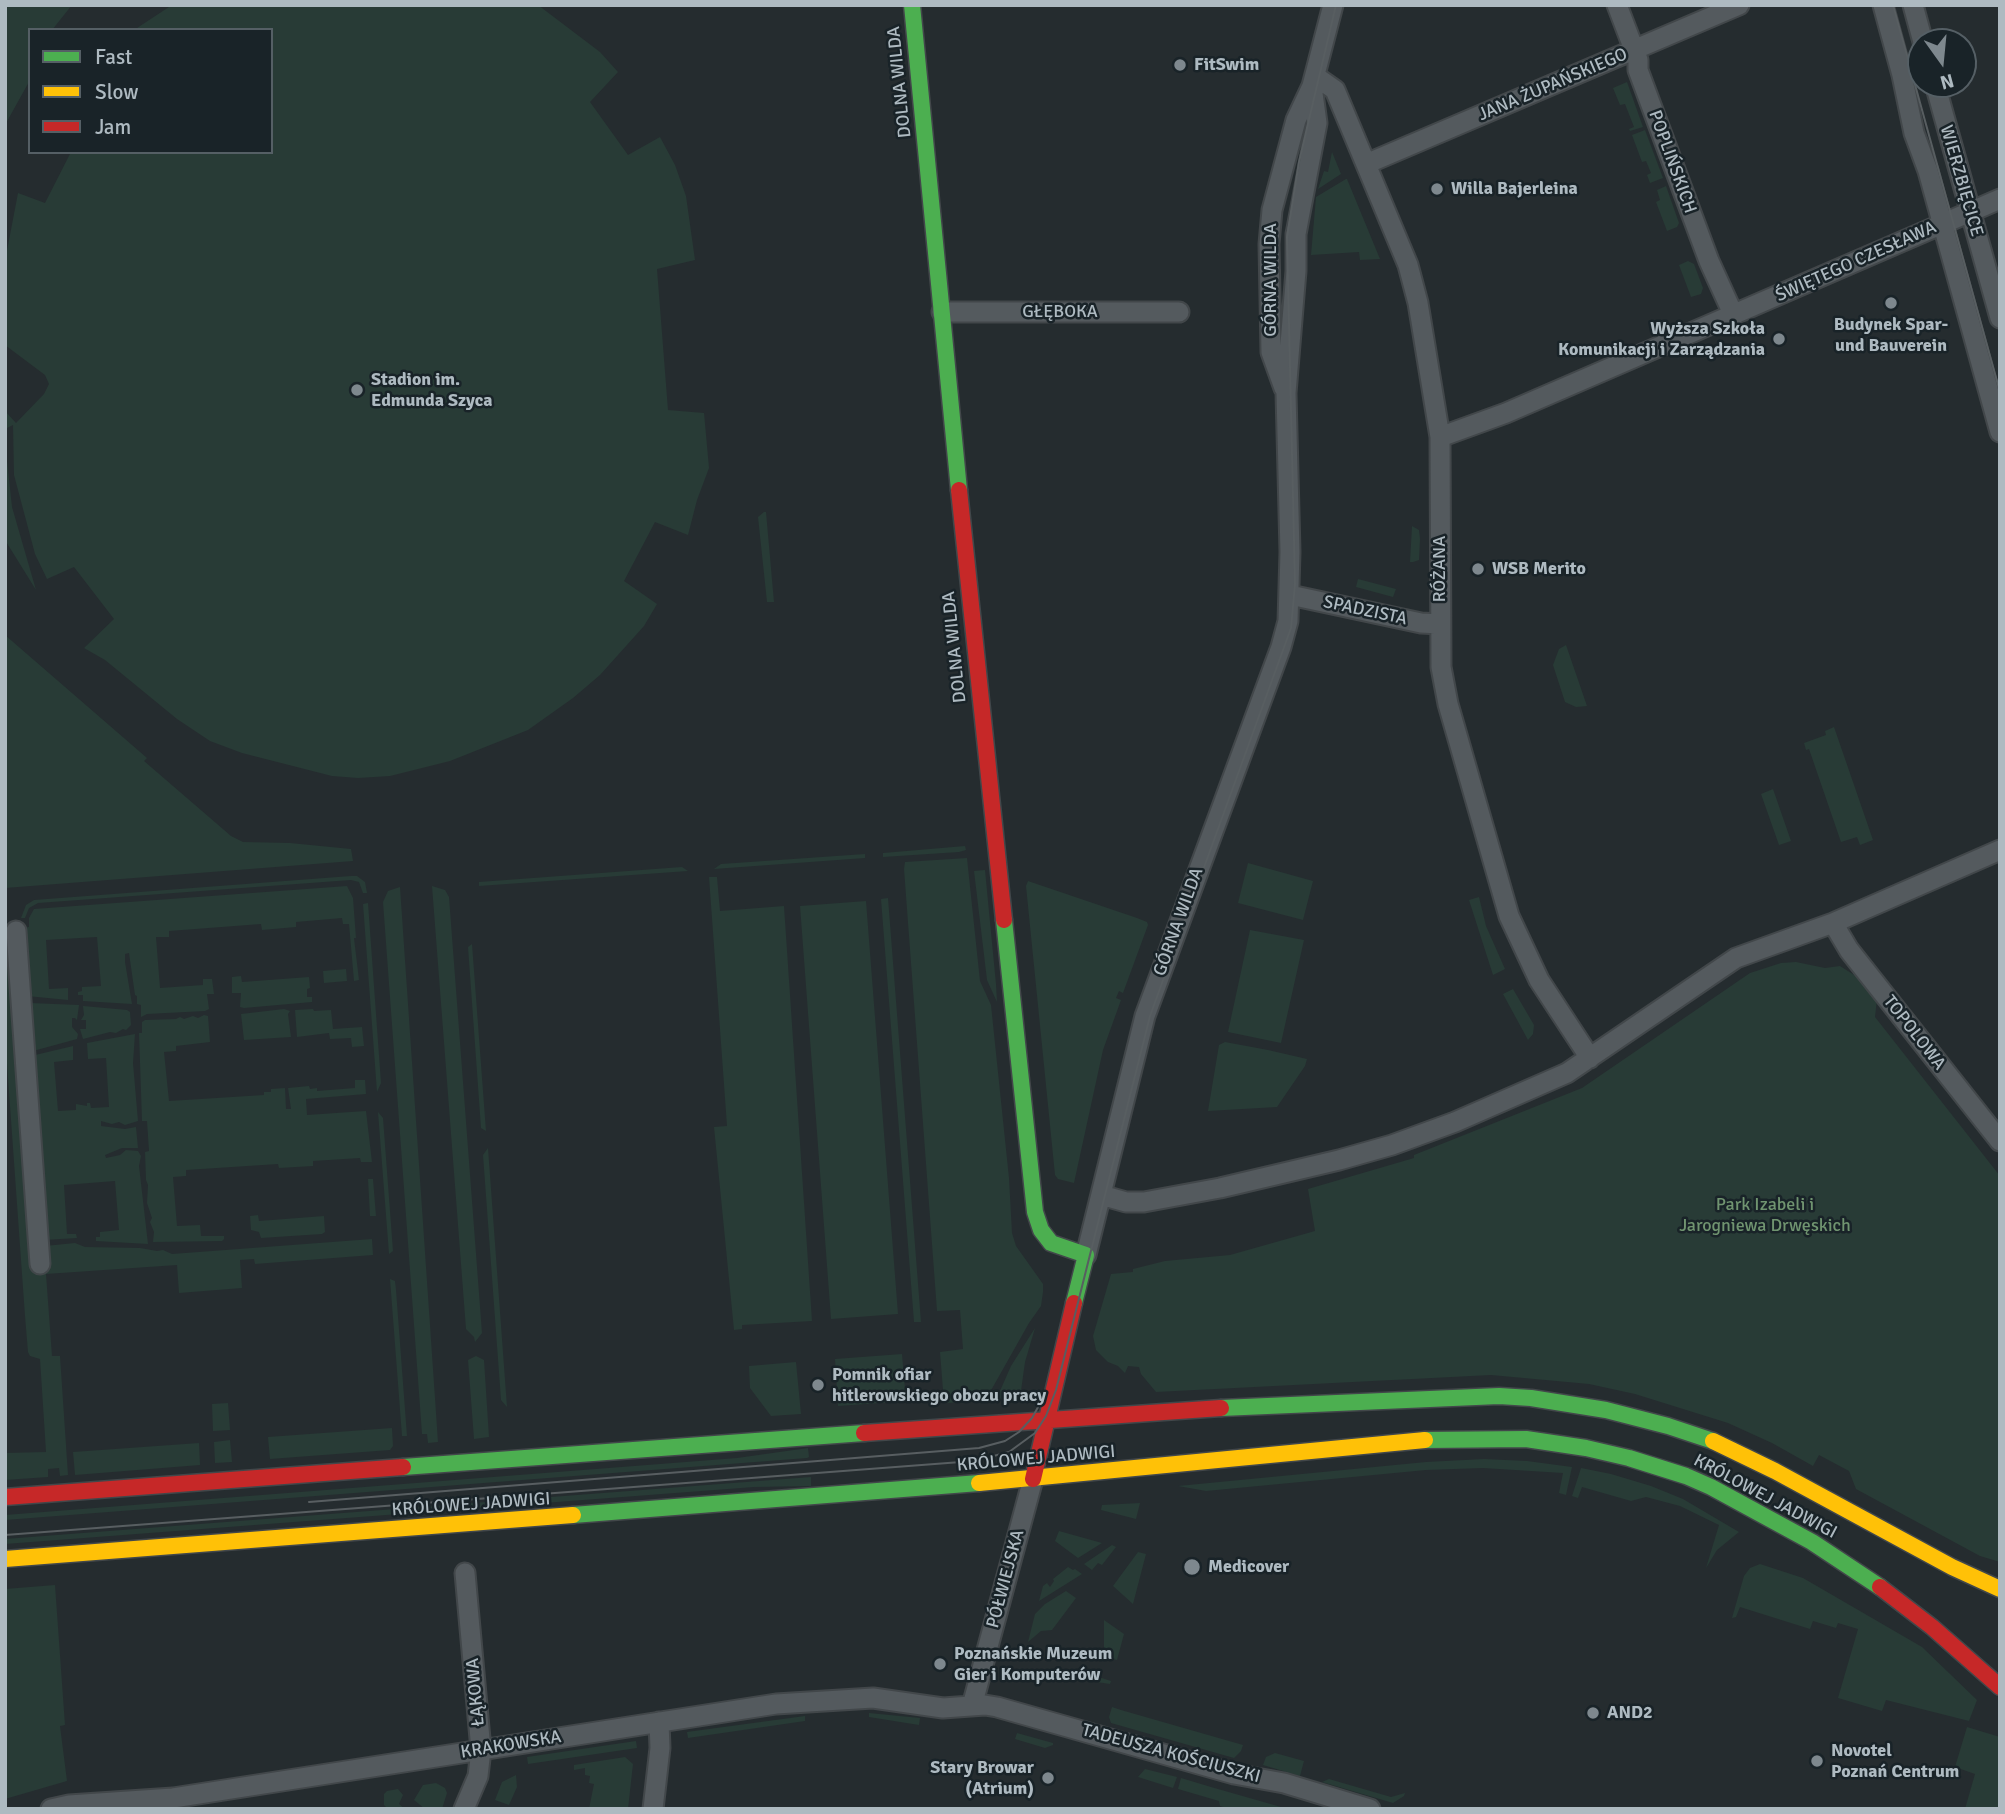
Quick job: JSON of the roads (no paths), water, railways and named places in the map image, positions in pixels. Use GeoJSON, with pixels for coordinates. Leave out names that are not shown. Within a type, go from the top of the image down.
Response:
{"type":"FeatureCollection","features":[{"type":"Feature","properties":{"kind":"street","name":"DOLNA WILDA"},"geometry":{"type":"LineString","coordinates":[[912,5],[974,645],[1034,1212],[1041,1230],[1051,1242],[1086,1255]]}},
{"type":"Feature","properties":{"kind":"street","name":"GÓRNA WILDA"},"geometry":{"type":"LineString","coordinates":[[1286,393],[1270,352],[1270,221],[1296,120],[1313,81],[1333,5]]}},
{"type":"Feature","properties":{"kind":"street","name":"POPLIŃSKICH"},"geometry":{"type":"LineString","coordinates":[[1617,5],[1638,70],[1709,261],[1734,316]]}},
{"type":"Feature","properties":{"kind":"street","name":"JANA ŻUPAŃSKIEGO"},"geometry":{"type":"LineString","coordinates":[[1366,164],[1739,5]]}},
{"type":"Feature","properties":{"kind":"street","name":"WIERZBIĘCICE"},"geometry":{"type":"LineString","coordinates":[[1883,5],[1902,75],[1914,134],[1928,170],[2000,432]]}},
{"type":"Feature","properties":{"kind":"street"},"geometry":{"type":"LineString","coordinates":[[1913,5],[1919,28]]}},
{"type":"Feature","properties":{"kind":"street","name":"GÓRNA WILDA"},"geometry":{"type":"LineString","coordinates":[[1038,1451],[1142,1027],[1280,647],[1287,621],[1290,595],[1286,393],[1297,224],[1317,123],[1313,81]]}},
{"type":"Feature","properties":{"kind":"street","name":"RÓŻANA"},"geometry":{"type":"LineString","coordinates":[[1313,81],[1335,90],[1412,279],[1440,438],[1440,624],[1444,690],[1509,916],[1539,980],[1590,1058]]}},
{"type":"Feature","properties":{"kind":"street","name":"WIERZBIĘCICE"},"geometry":{"type":"LineString","coordinates":[[1938,98],[2000,318]]}},
{"type":"Feature","properties":{"kind":"street","name":"ŚWIĘTEGO CZESŁAWA"},"geometry":{"type":"LineString","coordinates":[[1440,438],[1506,413],[1734,316],[2000,199]]}},
{"type":"Feature","properties":{"kind":"street","name":"GŁĘBOKA"},"geometry":{"type":"LineString","coordinates":[[942,312],[1179,312]]}},
{"type":"Feature","properties":{"kind":"street","name":"SPADZISTA"},"geometry":{"type":"LineString","coordinates":[[1290,595],[1421,624],[1440,624]]}},
{"type":"Feature","properties":{"kind":"street"},"geometry":{"type":"LineString","coordinates":[[1101,1195],[1126,1202],[1144,1202],[1276,1176],[1392,1144],[1466,1117],[1567,1073],[1721,966],[1751,951],[1833,923],[2000,850]]}},
{"type":"Feature","properties":{"kind":"street","name":"TOPOLOWA"},"geometry":{"type":"LineString","coordinates":[[1833,923],[1849,950],[2000,1141]]}},
{"type":"Feature","properties":{"kind":"street"},"geometry":{"type":"LineString","coordinates":[[16,930],[40,1264]]}},
{"type":"Feature","properties":{"kind":"street","name":"KRÓLOWEJ JADWIGI"},"geometry":{"type":"LineString","coordinates":[[5,1497],[1046,1419],[1499,1396],[1573,1405],[1637,1418],[1715,1442],[1754,1475],[2000,1589]]}},
{"type":"Feature","properties":{"kind":"street","name":"KRÓLOWEJ JADWIGI"},"geometry":{"type":"LineString","coordinates":[[5,1559],[1033,1479],[1418,1440],[1510,1438],[1586,1448],[1643,1461],[1686,1476],[1744,1505],[1812,1542],[1878,1585],[1932,1627],[2000,1687]]}},
{"type":"Feature","properties":{"kind":"street","name":"PÓŁWIEJSKA"},"geometry":{"type":"LineString","coordinates":[[972,1706],[1033,1479],[1038,1451]]}},
{"type":"Feature","properties":{"kind":"street"},"geometry":{"type":"LineString","coordinates":[[1744,1505],[1754,1475]]}},
{"type":"Feature","properties":{"kind":"street","name":"ŁĄKOWA"},"geometry":{"type":"LineString","coordinates":[[464,1809],[478,1776],[481,1749],[465,1573]]}},
{"type":"Feature","properties":{"kind":"street","name":"KRAKOWSKA"},"geometry":{"type":"LineString","coordinates":[[51,1809],[69,1805],[173,1798],[776,1704],[873,1698],[943,1707],[972,1706]]}},
{"type":"Feature","properties":{"kind":"street","name":"TADEUSZA KOŚCIUSZKI"},"geometry":{"type":"LineString","coordinates":[[972,1706],[1004,1709],[1234,1774],[1284,1783],[1370,1809]]}},
{"type":"Feature","properties":{"kind":"street"},"geometry":{"type":"LineString","coordinates":[[653,1809],[660,1748],[659,1722]]}},
{"type":"Feature","properties":{"kind":"tram line"},"geometry":{"type":"LineString","coordinates":[[5,1535],[974,1461],[1009,1452],[1035,1433],[1046,1416],[1056,1390],[1150,1016],[1291,628],[1295,584],[1287,237],[1299,162],[1336,5]]}},
{"type":"Feature","properties":{"kind":"tram line"},"geometry":{"type":"LineString","coordinates":[[1893,5],[2000,392]]}},
{"type":"Feature","properties":{"kind":"tram line"},"geometry":{"type":"LineString","coordinates":[[309,1502],[979,1448],[1005,1441],[1019,1432],[1032,1418],[1042,1400]]}},
{"type":"Feature","properties":{"kind":"place","name":"FitSwim"},"geometry":{"type":"Point","coordinates":[1180,65]}},
{"type":"Feature","properties":{"kind":"place","name":"Willa Bajerleina"},"geometry":{"type":"Point","coordinates":[1437,189]}},
{"type":"Feature","properties":{"kind":"place","name":"Budynek Spar- und Bauverein"},"geometry":{"type":"Point","coordinates":[1891,303]}},
{"type":"Feature","properties":{"kind":"place","name":"Wyższa Szkoła Komunikacji i Zarządzania"},"geometry":{"type":"Point","coordinates":[1779,339]}},
{"type":"Feature","properties":{"kind":"place","name":"Stadion im. Edmunda Szyca"},"geometry":{"type":"Point","coordinates":[357,390]}},
{"type":"Feature","properties":{"kind":"place","name":"WSB Merito"},"geometry":{"type":"Point","coordinates":[1478,569]}},
{"type":"Feature","properties":{"kind":"place","name":"Pomnik ofiar hitlerowskiego obozu pracy"},"geometry":{"type":"Point","coordinates":[818,1385]}},
{"type":"Feature","properties":{"kind":"place","name":"Medicover"},"geometry":{"type":"Point","coordinates":[1192,1567]}},
{"type":"Feature","properties":{"kind":"place","name":"Poznańskie Muzeum Gier i Komputerów"},"geometry":{"type":"Point","coordinates":[940,1664]}},
{"type":"Feature","properties":{"kind":"place","name":"AND2"},"geometry":{"type":"Point","coordinates":[1593,1713]}},
{"type":"Feature","properties":{"kind":"place","name":"Novotel Poznań Centrum"},"geometry":{"type":"Point","coordinates":[1817,1761]}},
{"type":"Feature","properties":{"kind":"place","name":"Stary Browar (Atrium)"},"geometry":{"type":"Point","coordinates":[1048,1778]}},
{"type":"Feature","properties":{"kind":"park label","name":"Park Izabeli i Jarogniewa Drwęskich"},"geometry":{"type":"Point","coordinates":[1765,1215]}}]}
